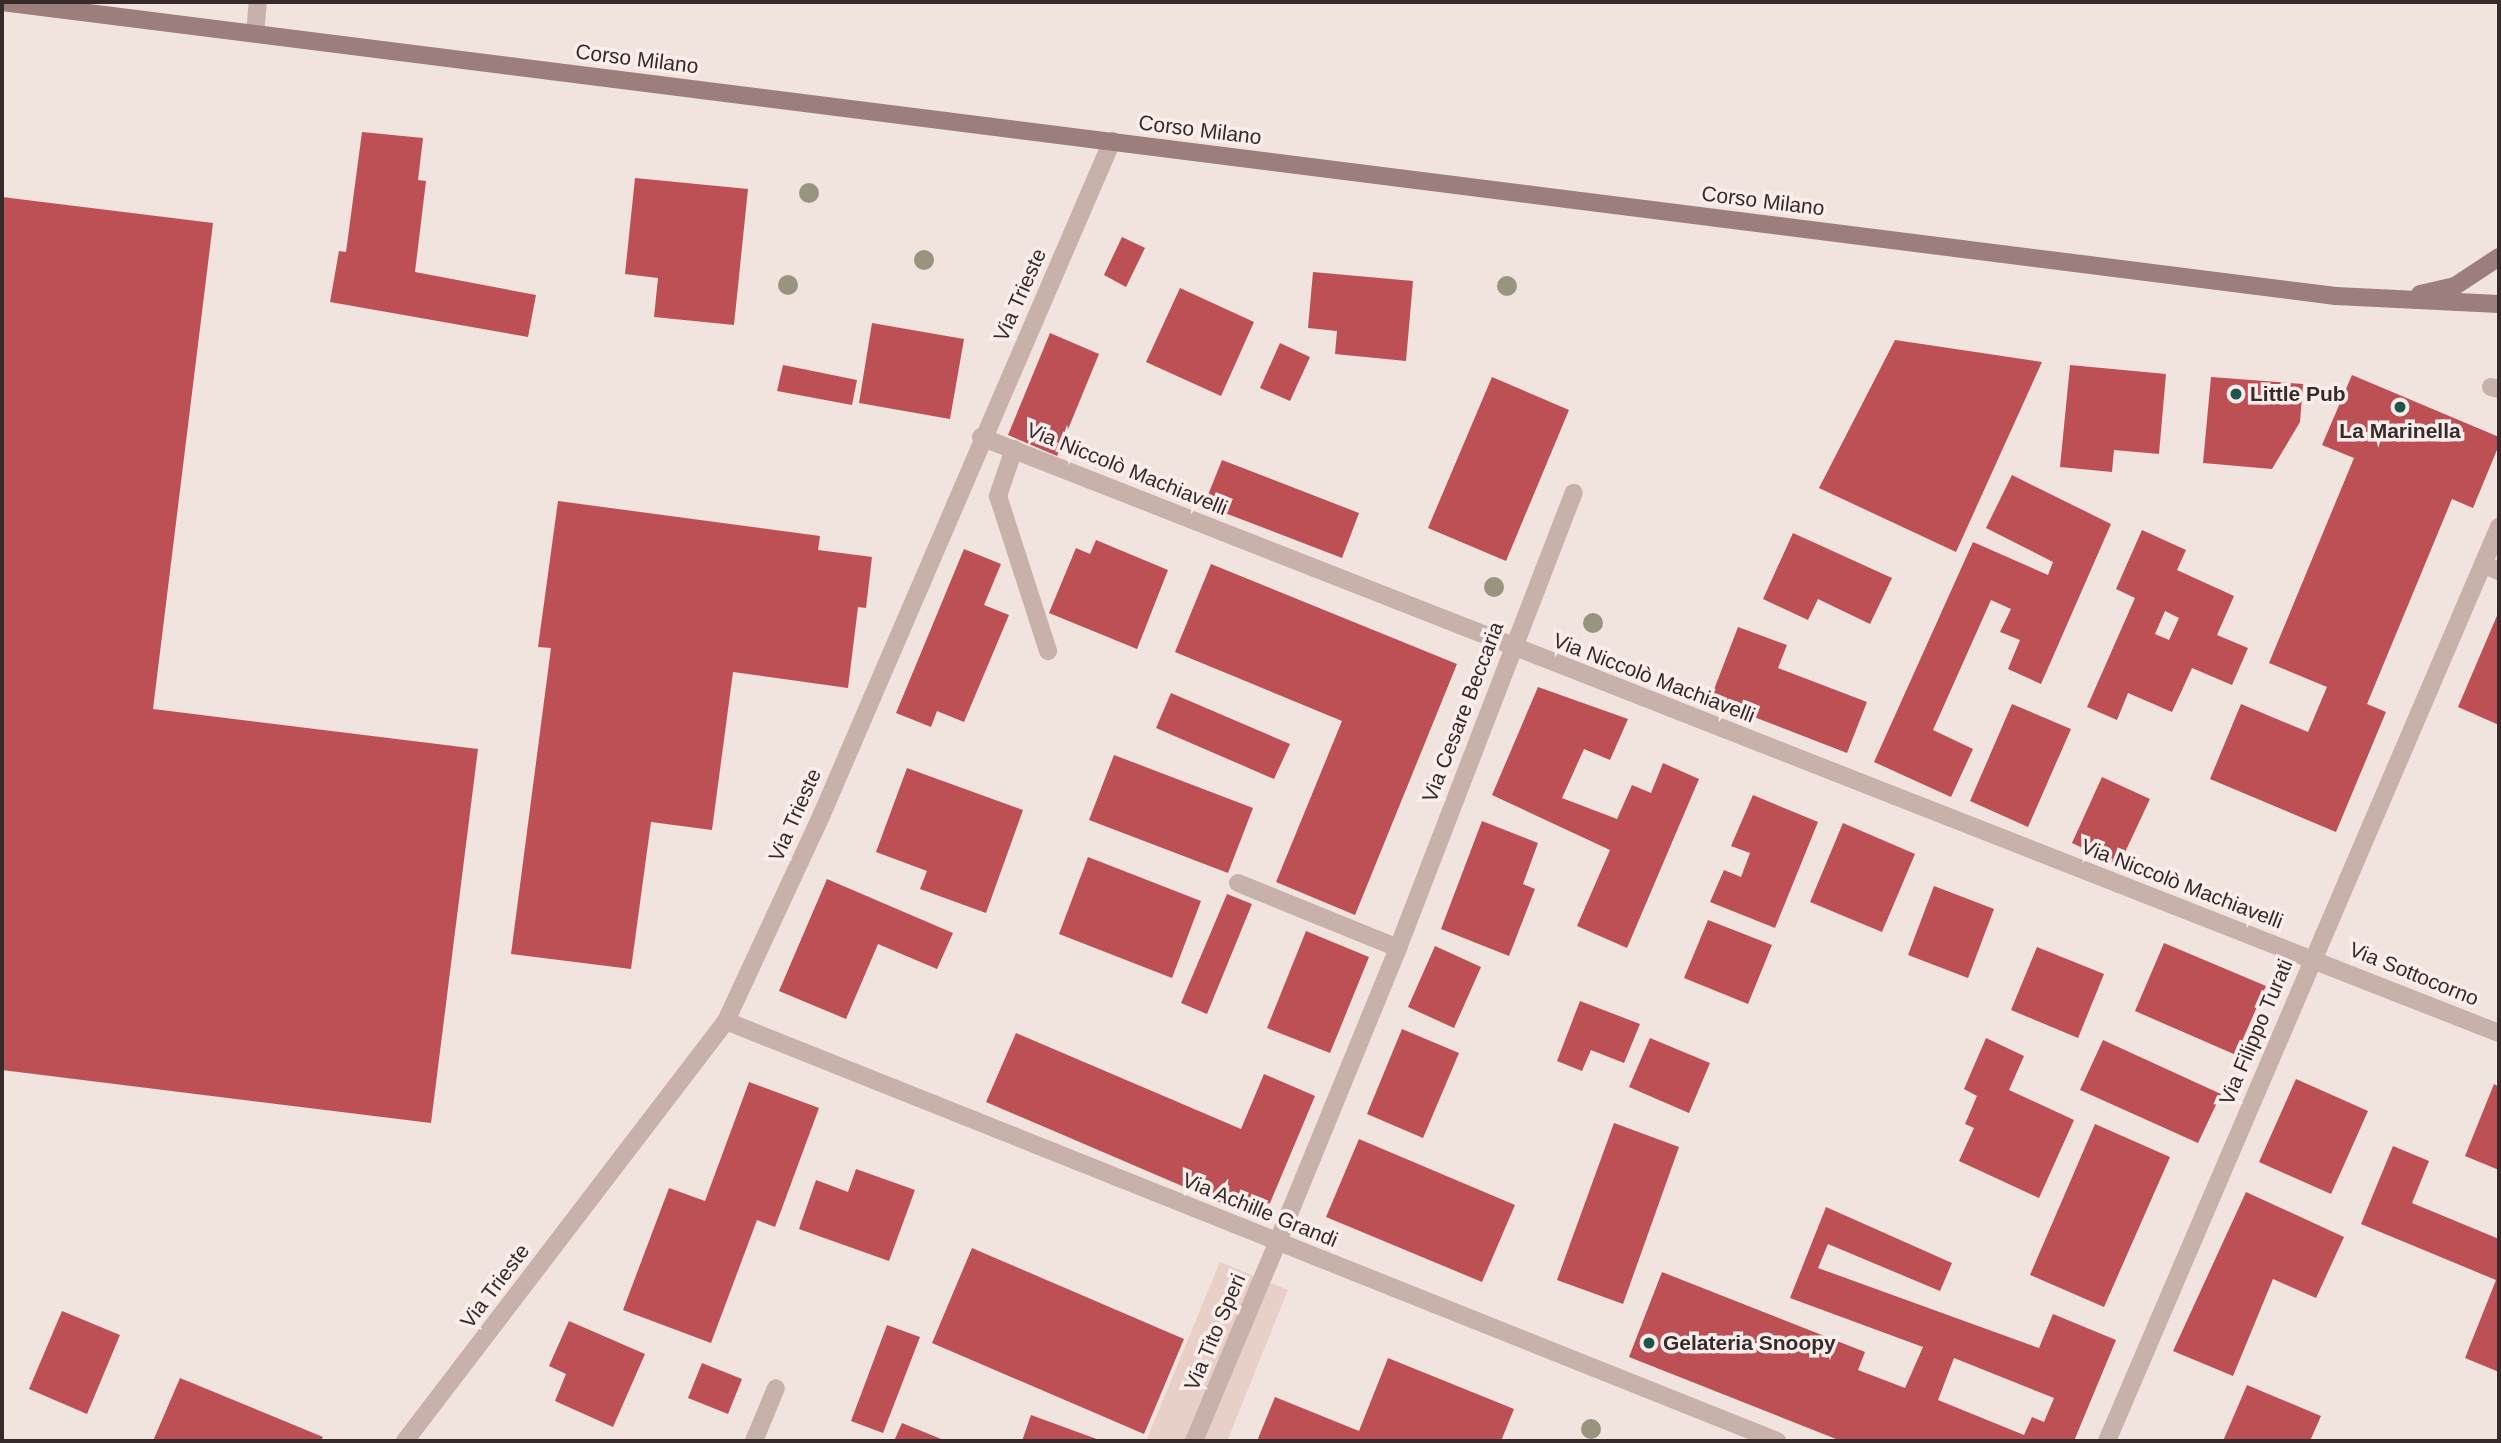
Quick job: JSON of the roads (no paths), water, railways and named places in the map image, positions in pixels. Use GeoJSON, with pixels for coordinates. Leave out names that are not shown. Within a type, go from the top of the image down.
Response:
{"type":"FeatureCollection","features":[{"type":"Feature","properties":{"kind":"main road","name":"Corso Milano"},"geometry":{"type":"LineString","coordinates":[[2,2],[120,9],[255,34],[2336,296],[2499,304]]}},
{"type":"Feature","properties":{"kind":"main road","name":"Corso Milano"},"geometry":{"type":"LineString","coordinates":[[2393,299],[2455,286],[2499,257]]}},
{"type":"Feature","properties":{"kind":"street"},"geometry":{"type":"LineString","coordinates":[[255,34],[258,2]]}},
{"type":"Feature","properties":{"kind":"street","name":"Via Trieste"},"geometry":{"type":"LineString","coordinates":[[405,1441],[726,1021],[822,814],[981,437],[1112,141]]}},
{"type":"Feature","properties":{"kind":"street","name":"Via Niccolò Machiavelli"},"geometry":{"type":"LineString","coordinates":[[981,437],[2311,959]]}},
{"type":"Feature","properties":{"kind":"street"},"geometry":{"type":"LineString","coordinates":[[1014,449],[998,496],[1048,651]]}},
{"type":"Feature","properties":{"kind":"street","name":"Via Cesare Beccaria"},"geometry":{"type":"LineString","coordinates":[[1278,1241],[1398,948],[1512,646],[1574,493]]}},
{"type":"Feature","properties":{"kind":"street","name":"Via Filippo Turati"},"geometry":{"type":"LineString","coordinates":[[2107,1441],[2311,959],[2491,567],[2499,527]]}},
{"type":"Feature","properties":{"kind":"street"},"geometry":{"type":"LineString","coordinates":[[1238,883],[1398,948]]}},
{"type":"Feature","properties":{"kind":"street","name":"Via Sottocorno"},"geometry":{"type":"LineString","coordinates":[[2311,959],[2499,1033]]}},
{"type":"Feature","properties":{"kind":"street","name":"Via Achille Grandi"},"geometry":{"type":"LineString","coordinates":[[726,1021],[1777,1441]]}},
{"type":"Feature","properties":{"kind":"street","name":"Via Tito Speri"},"geometry":{"type":"LineString","coordinates":[[1194,1441],[1278,1241]]}},
{"type":"Feature","properties":{"kind":"street"},"geometry":{"type":"LineString","coordinates":[[754,1441],[776,1388]]}},
{"type":"Feature","properties":{"kind":"place","name":"Little Pub"},"geometry":{"type":"Point","coordinates":[2236,394]}},
{"type":"Feature","properties":{"kind":"place","name":"La Marinella"},"geometry":{"type":"Point","coordinates":[2400,407]}},
{"type":"Feature","properties":{"kind":"place","name":"Gelateria Snoopy"},"geometry":{"type":"Point","coordinates":[1649,1343]}}]}
